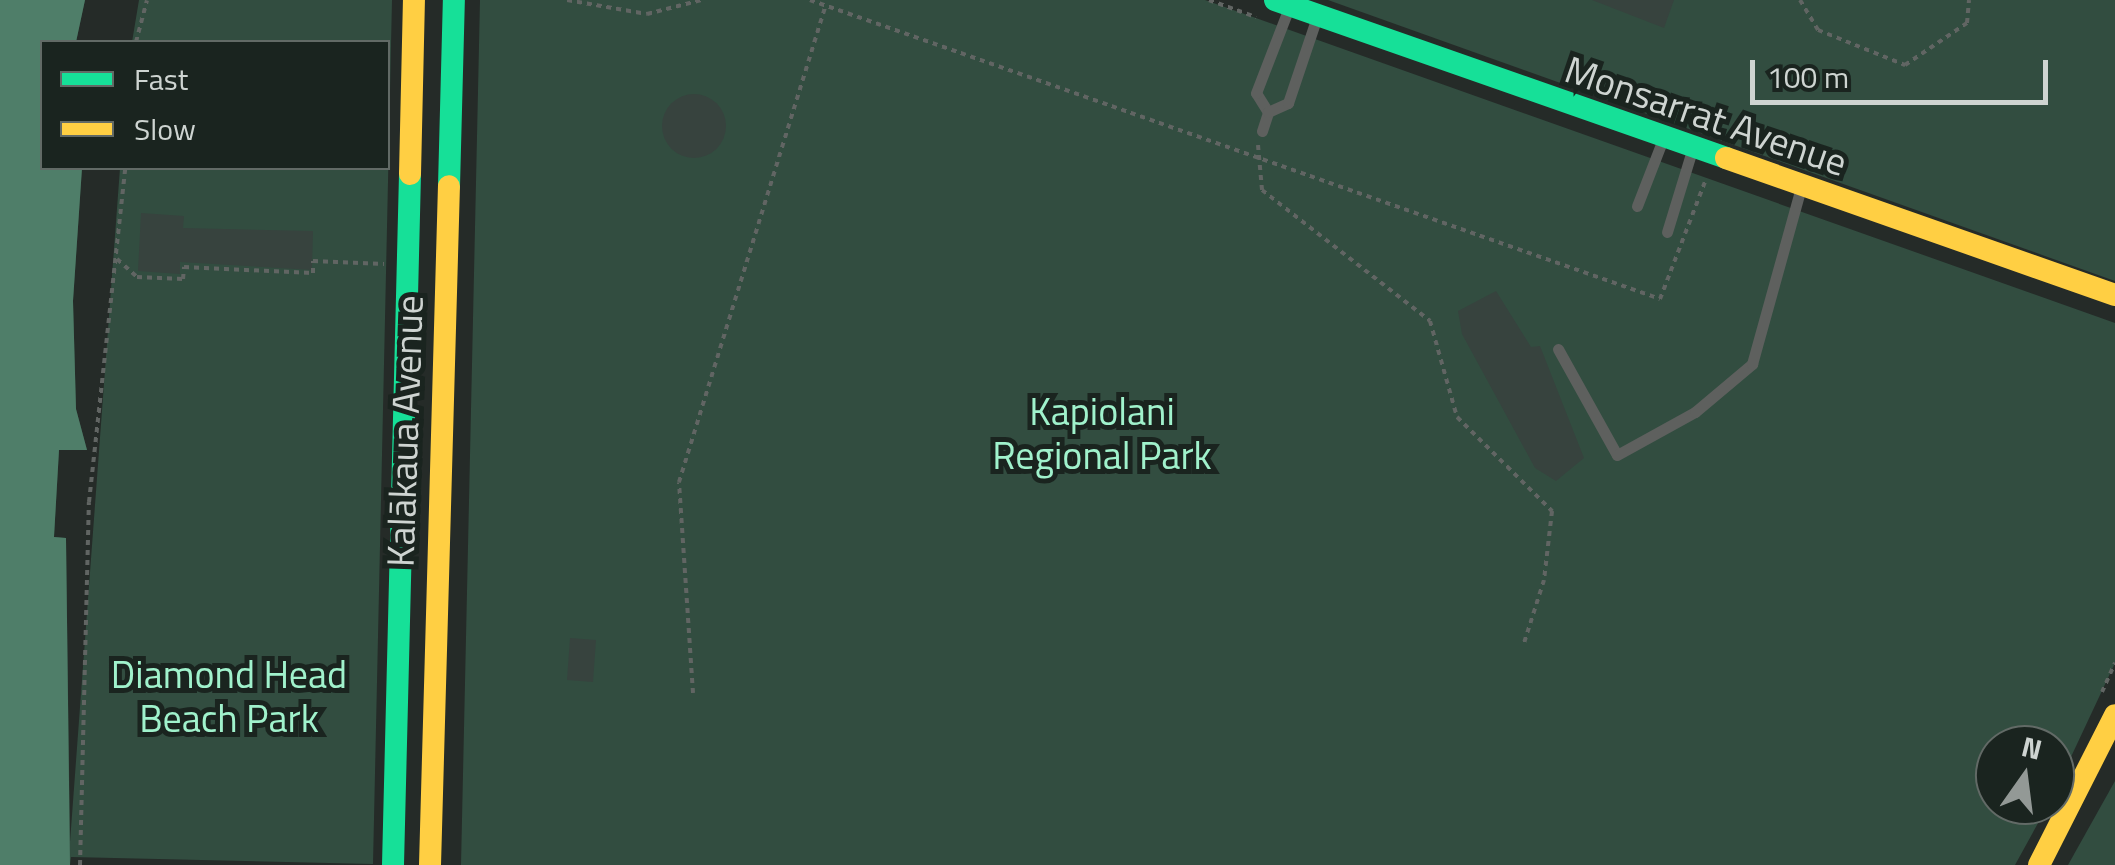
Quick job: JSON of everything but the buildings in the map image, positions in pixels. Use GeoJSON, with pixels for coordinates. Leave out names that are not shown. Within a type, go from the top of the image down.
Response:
{"type":"FeatureCollection","features":[{"type":"Feature","properties":{"kind":"street","name":"Kalākaua Avenue"},"geometry":{"type":"LineString","coordinates":[[393,865],[414,0]]}},
{"type":"Feature","properties":{"kind":"street","name":"Kalākaua Avenue"},"geometry":{"type":"LineString","coordinates":[[430,865],[454,0]]}},
{"type":"Feature","properties":{"kind":"street","name":"Monsarrat Avenue"},"geometry":{"type":"LineString","coordinates":[[1282,3],[1692,150],[2115,295]]}},
{"type":"Feature","properties":{"kind":"street"},"geometry":{"type":"LineString","coordinates":[[2039,865],[2115,716]]}},
{"type":"Feature","properties":{"kind":"lane"},"geometry":{"type":"LineString","coordinates":[[1268,112],[1256,93],[1282,3]]}},
{"type":"Feature","properties":{"kind":"lane"},"geometry":{"type":"LineString","coordinates":[[1262,131],[1268,112],[1288,103],[1318,16]]}},
{"type":"Feature","properties":{"kind":"lane"},"geometry":{"type":"LineString","coordinates":[[1637,206],[1663,139]]}},
{"type":"Feature","properties":{"kind":"lane"},"geometry":{"type":"LineString","coordinates":[[1667,232],[1692,150]]}},
{"type":"Feature","properties":{"kind":"lane"},"geometry":{"type":"LineString","coordinates":[[1558,349],[1617,455],[1695,412],[1752,364],[1801,187]]}},
{"type":"Feature","properties":{"kind":"lane"},"geometry":{"type":"LineString","coordinates":[[402,512],[438,514]]}},
{"type":"Feature","properties":{"kind":"path"},"geometry":{"type":"LineString","coordinates":[[137,40],[147,0]]}},
{"type":"Feature","properties":{"kind":"path"},"geometry":{"type":"LineString","coordinates":[[567,0],[647,14],[701,0]]}},
{"type":"Feature","properties":{"kind":"path"},"geometry":{"type":"LineString","coordinates":[[810,0],[1660,299],[1707,177],[1723,182]]}},
{"type":"Feature","properties":{"kind":"path"},"geometry":{"type":"LineString","coordinates":[[1800,0],[1818,30],[1906,65],[1968,23],[1969,0]]}},
{"type":"Feature","properties":{"kind":"path"},"geometry":{"type":"LineString","coordinates":[[694,693],[678,482],[826,5]]}},
{"type":"Feature","properties":{"kind":"path"},"geometry":{"type":"LineString","coordinates":[[1253,159],[1262,190],[1430,321],[1457,418],[1552,511],[1544,580],[1524,644]]}},
{"type":"Feature","properties":{"kind":"path"},"geometry":{"type":"LineString","coordinates":[[80,865],[83,592],[125,170]]}},
{"type":"Feature","properties":{"kind":"path"},"geometry":{"type":"LineString","coordinates":[[117,259],[137,277],[184,279],[184,267],[313,272],[314,261],[384,264]]}},
{"type":"Feature","properties":{"kind":"green space","name":"Diamond Head Beach Park"},"geometry":{"type":"Polygon","coordinates":[[[0,0],[85,0],[76,40],[40,40],[40,170],[82,170],[73,301],[76,409],[87,450],[59,450],[54,537],[66,538],[70,842],[120,170],[388,170],[373,864],[71,857],[70,865],[0,865],[0,0]]]}},
{"type":"Feature","properties":{"kind":"green space","name":"Diamond Head Beach Park"},"geometry":{"type":"Polygon","coordinates":[[[139,0],[392,0],[390,91],[390,40],[132,40],[139,0]]]}},
{"type":"Feature","properties":{"kind":"green space","name":"Kapiolani Regional Park"},"geometry":{"type":"Polygon","coordinates":[[[480,0],[1205,0],[2115,323],[2115,663],[2075,748],[2075,725],[1975,725],[1975,825],[2037,825],[2015,865],[461,865],[480,0]]]}},
{"type":"Feature","properties":{"kind":"green space"},"geometry":{"type":"Polygon","coordinates":[[[1328,0],[2115,0],[2115,281],[1328,0]]]}},
{"type":"Feature","properties":{"kind":"green space"},"geometry":{"type":"Polygon","coordinates":[[[2115,781],[2115,865],[2068,865],[2115,781]]]}},
{"type":"Feature","properties":{"kind":"shaded area"},"geometry":{"type":"Polygon","coordinates":[[[0,0],[85,0],[76,40],[40,40],[40,170],[82,170],[73,301],[76,409],[87,450],[59,450],[54,537],[66,538],[70,865],[0,865],[0,0]]]}},
{"type":"Feature","properties":{"kind":"traffic: fast"},"geometry":{"type":"LineString","coordinates":[[449,186],[454,0]]}},
{"type":"Feature","properties":{"kind":"traffic: fast"},"geometry":{"type":"LineString","coordinates":[[1275,0],[1726,158]]}},
{"type":"Feature","properties":{"kind":"traffic: fast"},"geometry":{"type":"LineString","coordinates":[[393,865],[410,174]]}},
{"type":"Feature","properties":{"kind":"traffic: slow"},"geometry":{"type":"LineString","coordinates":[[410,174],[414,0]]}},
{"type":"Feature","properties":{"kind":"traffic: slow"},"geometry":{"type":"LineString","coordinates":[[1726,158],[2115,295]]}},
{"type":"Feature","properties":{"kind":"traffic: slow"},"geometry":{"type":"LineString","coordinates":[[430,865],[449,186]]}},
{"type":"Feature","properties":{"kind":"traffic: slow"},"geometry":{"type":"LineString","coordinates":[[2039,865],[2115,715]]}}]}
